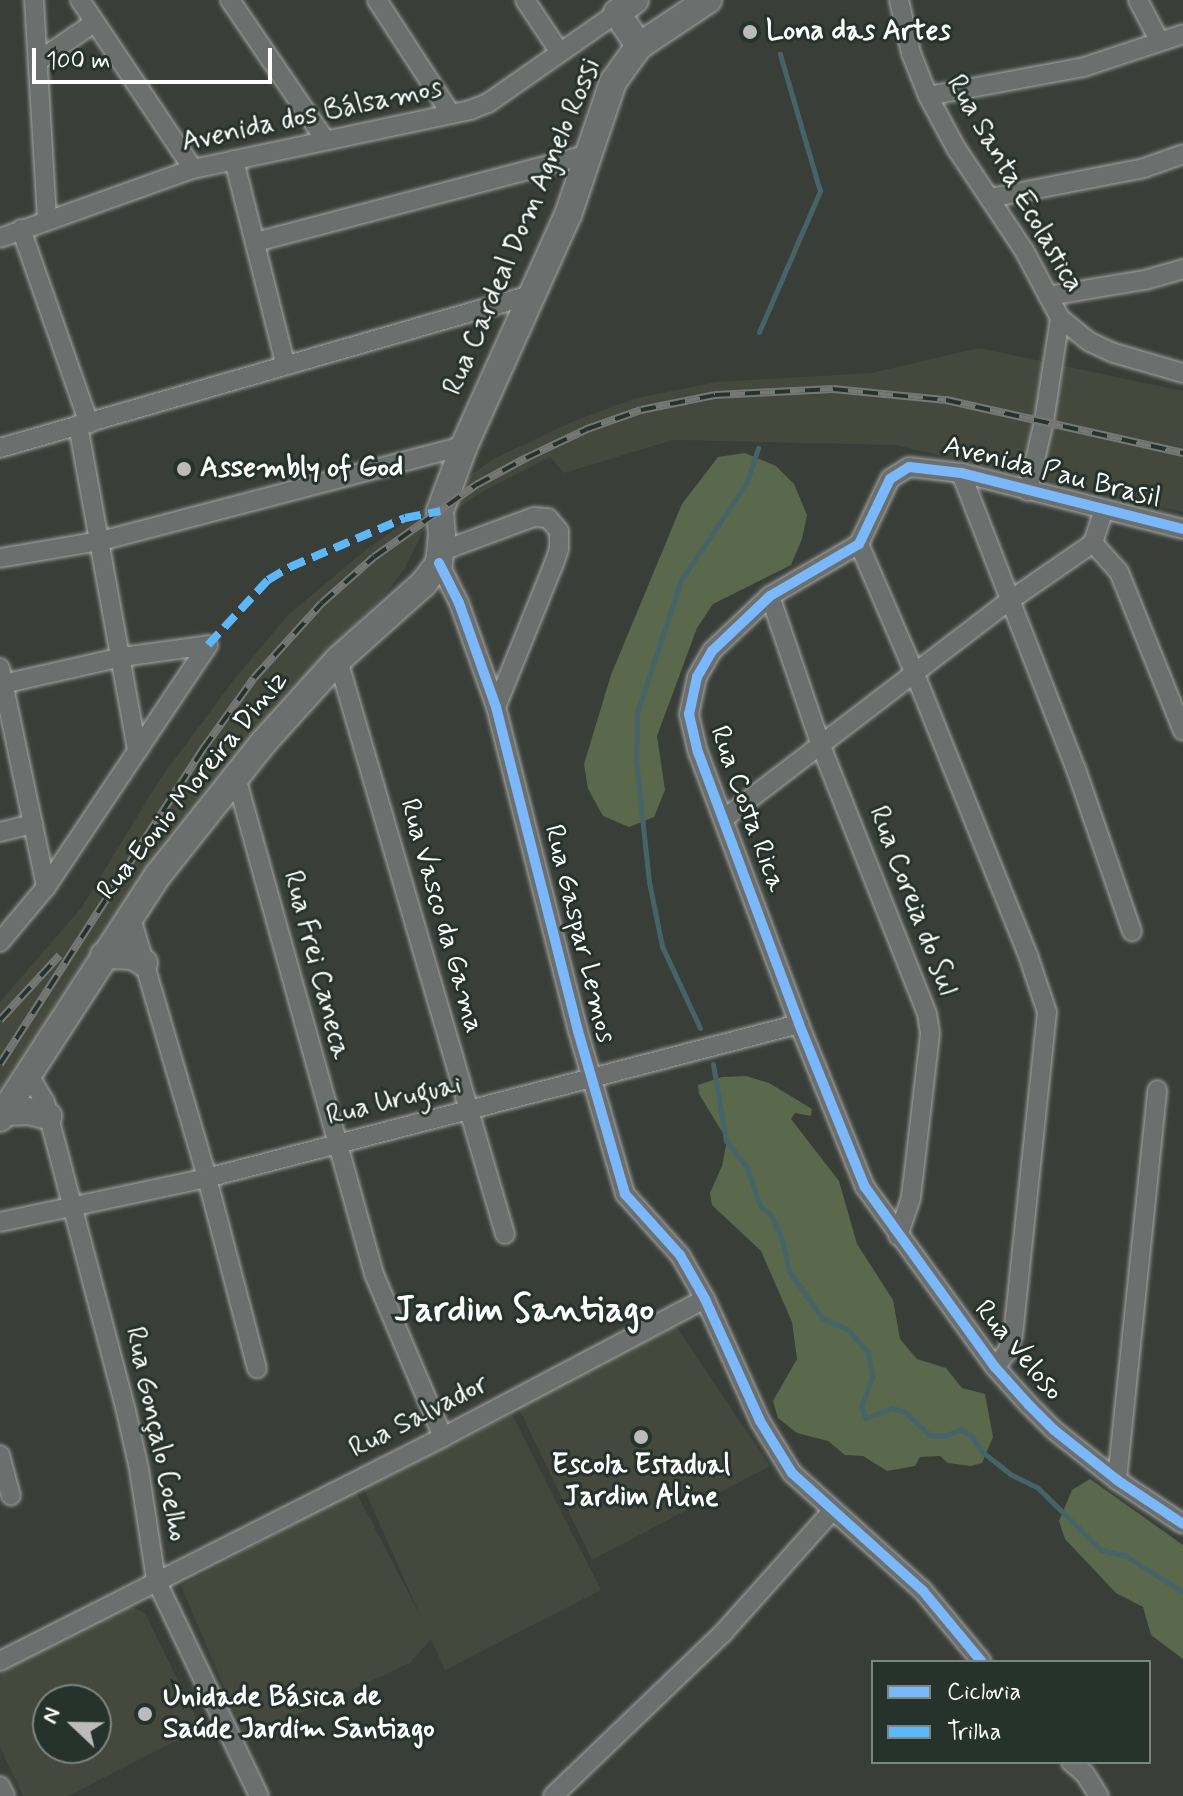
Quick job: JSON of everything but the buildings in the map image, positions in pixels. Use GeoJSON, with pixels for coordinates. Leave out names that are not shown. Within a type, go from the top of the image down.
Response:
{"type":"FeatureCollection","features":[{"type":"Feature","properties":{"kind":"main road","name":"Rua Cardeal Dom Agnelo Rossi"},"geometry":{"type":"LineString","coordinates":[[440,557],[440,511],[464,446],[534,294],[592,153],[600,116],[613,82],[639,46],[708,0]]}},
{"type":"Feature","properties":{"kind":"main road"},"geometry":{"type":"LineString","coordinates":[[626,6],[639,46]]}},
{"type":"Feature","properties":{"kind":"main road","name":"Rua Eonio Moreira Diniz"},"geometry":{"type":"LineString","coordinates":[[2,1115],[130,914],[236,777],[338,660],[424,583],[440,557]]}},
{"type":"Feature","properties":{"kind":"main road"},"geometry":{"type":"LineString","coordinates":[[104,955],[133,956],[144,963]]}},
{"type":"Feature","properties":{"kind":"main road"},"geometry":{"type":"LineString","coordinates":[[2,1115],[28,1111],[48,1116]]}},
{"type":"Feature","properties":{"kind":"street"},"geometry":{"type":"LineString","coordinates":[[34,0],[47,218]]}},
{"type":"Feature","properties":{"kind":"street"},"geometry":{"type":"LineString","coordinates":[[80,0],[193,169]]}},
{"type":"Feature","properties":{"kind":"street"},"geometry":{"type":"LineString","coordinates":[[230,0],[325,140]]}},
{"type":"Feature","properties":{"kind":"street"},"geometry":{"type":"LineString","coordinates":[[377,0],[451,114]]}},
{"type":"Feature","properties":{"kind":"street"},"geometry":{"type":"LineString","coordinates":[[525,0],[559,51]]}},
{"type":"Feature","properties":{"kind":"street","name":"Rua Santa Ecolastica"},"geometry":{"type":"LineString","coordinates":[[899,0],[911,53],[928,96],[1060,318],[1044,421],[1028,491]]}},
{"type":"Feature","properties":{"kind":"street"},"geometry":{"type":"LineString","coordinates":[[1138,0],[1160,42]]}},
{"type":"Feature","properties":{"kind":"street","name":"Avenida dos Bálsamos"},"geometry":{"type":"LineString","coordinates":[[0,238],[47,218],[193,169],[451,114],[488,103],[626,6]]}},
{"type":"Feature","properties":{"kind":"street"},"geometry":{"type":"LineString","coordinates":[[38,61],[94,23]]}},
{"type":"Feature","properties":{"kind":"street"},"geometry":{"type":"LineString","coordinates":[[928,96],[1084,67],[1183,34]]}},
{"type":"Feature","properties":{"kind":"street"},"geometry":{"type":"LineString","coordinates":[[256,242],[592,153]]}},
{"type":"Feature","properties":{"kind":"street"},"geometry":{"type":"LineString","coordinates":[[990,198],[1144,168],[1183,154]]}},
{"type":"Feature","properties":{"kind":"street"},"geometry":{"type":"LineString","coordinates":[[234,160],[285,363]]}},
{"type":"Feature","properties":{"kind":"street"},"geometry":{"type":"LineString","coordinates":[[21,229],[83,424],[137,751]]}},
{"type":"Feature","properties":{"kind":"street"},"geometry":{"type":"LineString","coordinates":[[1048,296],[1145,280],[1183,269]]}},
{"type":"Feature","properties":{"kind":"street"},"geometry":{"type":"LineString","coordinates":[[0,448],[285,363],[534,294]]}},
{"type":"Feature","properties":{"kind":"street"},"geometry":{"type":"LineString","coordinates":[[1060,318],[1090,342],[1114,353],[1183,373]]}},
{"type":"Feature","properties":{"kind":"street"},"geometry":{"type":"LineString","coordinates":[[0,558],[101,541],[464,446]]}},
{"type":"Feature","properties":{"kind":"street","name":"Avenida Pau Brasil"},"geometry":{"type":"LineString","coordinates":[[859,544],[890,479],[909,467],[961,473],[1183,529]]}},
{"type":"Feature","properties":{"kind":"street"},"geometry":{"type":"LineString","coordinates":[[961,473],[1076,769],[1132,932]]}},
{"type":"Feature","properties":{"kind":"street"},"geometry":{"type":"LineString","coordinates":[[725,818],[1009,601],[1093,543],[1104,510]]}},
{"type":"Feature","properties":{"kind":"street"},"geometry":{"type":"LineString","coordinates":[[440,557],[534,517],[548,518],[559,531],[559,549],[496,707]]}},
{"type":"Feature","properties":{"kind":"street"},"geometry":{"type":"LineString","coordinates":[[1093,543],[1119,572],[1183,731]]}},
{"type":"Feature","properties":{"kind":"street"},"geometry":{"type":"LineString","coordinates":[[859,544],[915,674],[1043,994],[1046,1035],[1013,1335],[1007,1352],[995,1367]]}},
{"type":"Feature","properties":{"kind":"street","name":"Rua Costa Rica"},"geometry":{"type":"LineString","coordinates":[[859,544],[770,596],[712,651],[692,692],[689,714],[692,732],[855,1169],[898,1236]]}},
{"type":"Feature","properties":{"kind":"street","name":"Rua Gaspar Lemos"},"geometry":{"type":"LineString","coordinates":[[440,557],[496,707],[625,1194],[680,1255],[705,1299],[760,1421],[792,1473],[831,1512],[864,1536],[923,1591],[980,1660]]}},
{"type":"Feature","properties":{"kind":"street","name":"Rua Coreia do Sul"},"geometry":{"type":"LineString","coordinates":[[770,596],[821,746],[927,1014],[930,1034],[913,1185],[898,1236]]}},
{"type":"Feature","properties":{"kind":"street"},"geometry":{"type":"LineString","coordinates":[[0,942],[46,887],[208,645],[2,676],[46,887]]}},
{"type":"Feature","properties":{"kind":"street","name":"Rua Vasco da Gama"},"geometry":{"type":"LineString","coordinates":[[338,660],[505,1234]]}},
{"type":"Feature","properties":{"kind":"street","name":"Rua Frei Caneca"},"geometry":{"type":"LineString","coordinates":[[236,777],[374,1274],[443,1437]]}},
{"type":"Feature","properties":{"kind":"street"},"geometry":{"type":"LineString","coordinates":[[0,832],[33,824]]}},
{"type":"Feature","properties":{"kind":"street"},"geometry":{"type":"LineString","coordinates":[[130,914],[207,1178],[257,1369]]}},
{"type":"Feature","properties":{"kind":"street","name":"Rua Uruguai"},"geometry":{"type":"LineString","coordinates":[[0,1222],[207,1178],[799,1024]]}},
{"type":"Feature","properties":{"kind":"street","name":"Rua Gonçalo Coelho"},"geometry":{"type":"LineString","coordinates":[[28,1073],[48,1116],[74,1208],[139,1469],[156,1580],[259,1796]]}},
{"type":"Feature","properties":{"kind":"street"},"geometry":{"type":"LineString","coordinates":[[1117,1480],[1157,1090]]}},
{"type":"Feature","properties":{"kind":"street","name":"Rua Veloso"},"geometry":{"type":"LineString","coordinates":[[898,1236],[995,1367],[1054,1430],[1117,1480],[1183,1524]]}},
{"type":"Feature","properties":{"kind":"street","name":"Rua Salvador"},"geometry":{"type":"LineString","coordinates":[[0,1661],[443,1437],[705,1299]]}},
{"type":"Feature","properties":{"kind":"street"},"geometry":{"type":"LineString","coordinates":[[0,1455],[11,1496]]}},
{"type":"Feature","properties":{"kind":"street"},"geometry":{"type":"LineString","coordinates":[[553,1796],[723,1633],[831,1512]]}},
{"type":"Feature","properties":{"kind":"street"},"geometry":{"type":"LineString","coordinates":[[1073,1764],[1085,1774],[1099,1796]]}},
{"type":"Feature","properties":{"kind":"shaded area"},"geometry":{"type":"Polygon","coordinates":[[[979,348],[1183,391],[1183,512],[895,445],[673,440],[564,473],[550,457],[485,490],[423,532],[403,571],[383,597],[299,682],[167,843],[107,927],[0,1090],[0,1002],[82,907],[160,779],[236,677],[288,615],[363,552],[493,459],[572,422],[633,399],[716,382],[871,373],[979,348]]]}},
{"type":"Feature","properties":{"kind":"shaded area","name":"Escola Estadual Jardim Aline"},"geometry":{"type":"Polygon","coordinates":[[[676,1326],[770,1466],[592,1560],[518,1407],[676,1326]]]}},
{"type":"Feature","properties":{"kind":"shaded area"},"geometry":{"type":"Polygon","coordinates":[[[512,1414],[601,1590],[445,1670],[431,1639],[410,1663],[246,1738],[181,1586],[355,1490],[422,1619],[364,1489],[512,1414]]]}},
{"type":"Feature","properties":{"kind":"shaded area","name":"Unidade Básica de Saúde Jardim Santiago"},"geometry":{"type":"Polygon","coordinates":[[[127,1605],[145,1613],[201,1728],[68,1796],[23,1796],[0,1747],[0,1673],[127,1605]]]}},
{"type":"Feature","properties":{"kind":"green space"},"geometry":{"type":"Polygon","coordinates":[[[745,453],[776,466],[794,484],[807,515],[802,539],[791,565],[713,604],[697,628],[657,736],[665,790],[654,817],[629,827],[603,816],[588,789],[584,764],[611,675],[682,504],[718,457],[745,453]]]}},
{"type":"Feature","properties":{"kind":"green space"},"geometry":{"type":"Polygon","coordinates":[[[746,1076],[769,1083],[812,1109],[811,1116],[795,1113],[791,1119],[839,1181],[857,1244],[893,1300],[900,1339],[917,1359],[946,1368],[962,1388],[985,1394],[993,1437],[982,1463],[971,1466],[948,1463],[940,1456],[920,1457],[915,1466],[887,1471],[863,1456],[845,1455],[828,1441],[797,1433],[778,1418],[773,1401],[797,1359],[792,1322],[761,1251],[712,1205],[710,1193],[722,1166],[727,1140],[699,1094],[698,1085],[722,1077],[746,1076]]]}},
{"type":"Feature","properties":{"kind":"green space"},"geometry":{"type":"Polygon","coordinates":[[[1090,1479],[1183,1545],[1183,1659],[1151,1635],[1143,1607],[1116,1593],[1065,1539],[1059,1521],[1072,1490],[1090,1479]]]}},
{"type":"Feature","properties":{"kind":"waterway"},"geometry":{"type":"LineString","coordinates":[[759,332],[820,191],[780,54]]}},
{"type":"Feature","properties":{"kind":"waterway"},"geometry":{"type":"LineString","coordinates":[[700,1028],[662,946],[649,882],[636,760],[637,712],[681,580],[747,482],[758,448]]}},
{"type":"Feature","properties":{"kind":"waterway"},"geometry":{"type":"LineString","coordinates":[[713,1064],[726,1141],[746,1166],[760,1206],[771,1215],[782,1240],[789,1271],[822,1318],[847,1329],[868,1352],[872,1377],[861,1407],[866,1418],[892,1408],[905,1412],[930,1435],[945,1436],[960,1429],[972,1436],[981,1451],[1010,1474],[1037,1487],[1101,1550],[1126,1556],[1183,1592]]}},
{"type":"Feature","properties":{"kind":"railway"},"geometry":{"type":"LineString","coordinates":[[0,1064],[203,749],[254,678],[322,603],[374,557],[476,485],[526,458],[587,429],[641,410],[715,395],[833,389],[946,400],[1183,453]]}},
{"type":"Feature","properties":{"kind":"railway"},"geometry":{"type":"LineString","coordinates":[[0,1020],[60,955]]}},
{"type":"Feature","properties":{"kind":"marked path"},"geometry":{"type":"LineString","coordinates":[[208,645],[268,580],[290,567],[405,518],[440,511]]}},
{"type":"Feature","properties":{"kind":"cycle path"},"geometry":{"type":"LineString","coordinates":[[1183,529],[961,473],[909,467],[890,479],[859,544],[770,596],[712,651],[697,677],[689,714],[698,752],[799,1024],[865,1187],[995,1367],[1029,1405],[1054,1430],[1117,1480],[1183,1524]]}},
{"type":"Feature","properties":{"kind":"cycle path"},"geometry":{"type":"LineString","coordinates":[[439,563],[459,603],[496,707],[578,1031],[625,1194],[680,1255],[705,1299],[760,1421],[792,1473],[923,1591],[980,1660]]}},
{"type":"Feature","properties":{"kind":"place","name":"Lona das Artes"},"geometry":{"type":"Point","coordinates":[750,32]}},
{"type":"Feature","properties":{"kind":"place","name":"Assembly of God"},"geometry":{"type":"Point","coordinates":[184,469]}},
{"type":"Feature","properties":{"kind":"place","name":"Escola Estadual Jardim Aline"},"geometry":{"type":"Point","coordinates":[641,1437]}},
{"type":"Feature","properties":{"kind":"place","name":"Unidade Básica de Saúde Jardim Santiago"},"geometry":{"type":"Point","coordinates":[145,1714]}},
{"type":"Feature","properties":{"kind":"district","name":"Jardim Santiago"},"geometry":{"type":"Point","coordinates":[524,1311]}}]}
